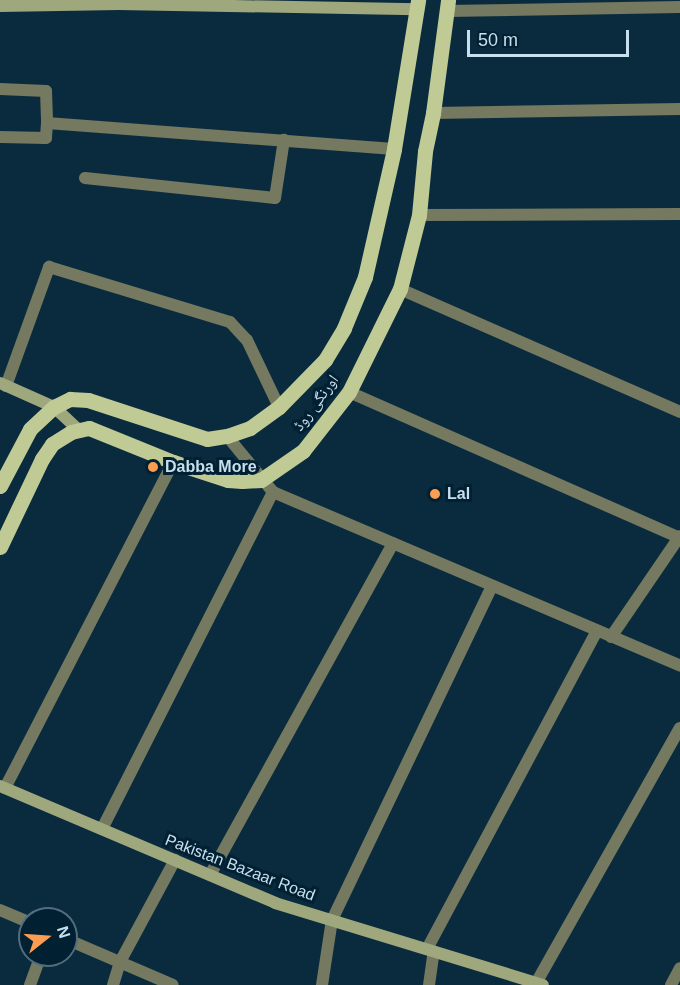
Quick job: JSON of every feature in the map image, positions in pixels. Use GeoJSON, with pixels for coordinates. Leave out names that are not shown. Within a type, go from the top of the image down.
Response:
{"type":"FeatureCollection","features":[{"type":"Feature","properties":{"kind":"main road","name":"اورنگی روڈ"},"geometry":{"type":"LineString","coordinates":[[54,406],[70,399],[88,400],[207,439],[228,436],[250,428],[279,407],[325,360],[344,328],[364,277],[394,149],[418,4]]}},
{"type":"Feature","properties":{"kind":"main road","name":"اورنگی روڈ"},"geometry":{"type":"LineString","coordinates":[[261,480],[303,451],[349,392],[400,289],[419,215],[425,151],[433,113],[447,6]]}},
{"type":"Feature","properties":{"kind":"main road"},"geometry":{"type":"LineString","coordinates":[[0,486],[30,429],[54,406]]}},
{"type":"Feature","properties":{"kind":"main road"},"geometry":{"type":"LineString","coordinates":[[0,547],[47,451],[52,444],[71,432],[89,428],[173,462],[228,480],[261,480]]}},
{"type":"Feature","properties":{"kind":"street"},"geometry":{"type":"LineString","coordinates":[[0,6],[89,2],[418,4]]}},
{"type":"Feature","properties":{"kind":"street"},"geometry":{"type":"LineString","coordinates":[[447,6],[680,8]]}},
{"type":"Feature","properties":{"kind":"street"},"geometry":{"type":"LineString","coordinates":[[0,89],[46,91],[47,123],[46,138],[0,137]]}},
{"type":"Feature","properties":{"kind":"street"},"geometry":{"type":"LineString","coordinates":[[433,113],[680,109]]}},
{"type":"Feature","properties":{"kind":"street"},"geometry":{"type":"LineString","coordinates":[[47,123],[394,149]]}},
{"type":"Feature","properties":{"kind":"street"},"geometry":{"type":"LineString","coordinates":[[85,178],[275,198],[284,140]]}},
{"type":"Feature","properties":{"kind":"street"},"geometry":{"type":"LineString","coordinates":[[419,215],[680,214]]}},
{"type":"Feature","properties":{"kind":"street"},"geometry":{"type":"LineString","coordinates":[[79,430],[54,406],[3,385],[49,267],[230,322],[247,340],[279,407]]}},
{"type":"Feature","properties":{"kind":"street"},"geometry":{"type":"LineString","coordinates":[[400,289],[680,412]]}},
{"type":"Feature","properties":{"kind":"street"},"geometry":{"type":"LineString","coordinates":[[349,392],[680,537],[611,637]]}},
{"type":"Feature","properties":{"kind":"street"},"geometry":{"type":"LineString","coordinates":[[228,436],[261,480],[273,492],[680,666]]}},
{"type":"Feature","properties":{"kind":"street"},"geometry":{"type":"LineString","coordinates":[[3,787],[173,462]]}},
{"type":"Feature","properties":{"kind":"street"},"geometry":{"type":"LineString","coordinates":[[102,830],[273,492]]}},
{"type":"Feature","properties":{"kind":"street"},"geometry":{"type":"LineString","coordinates":[[210,876],[393,543]]}},
{"type":"Feature","properties":{"kind":"street"},"geometry":{"type":"LineString","coordinates":[[322,985],[332,920],[492,586]]}},
{"type":"Feature","properties":{"kind":"street"},"geometry":{"type":"LineString","coordinates":[[429,985],[431,950],[597,631]]}},
{"type":"Feature","properties":{"kind":"street"},"geometry":{"type":"LineString","coordinates":[[538,984],[680,728]]}},
{"type":"Feature","properties":{"kind":"street","name":"Pakistan Bazaar Road"},"geometry":{"type":"LineString","coordinates":[[3,787],[275,903],[538,984]]}},
{"type":"Feature","properties":{"kind":"street"},"geometry":{"type":"LineString","coordinates":[[113,985],[120,962],[175,860]]}},
{"type":"Feature","properties":{"kind":"street"},"geometry":{"type":"LineString","coordinates":[[0,910],[18,918]]}},
{"type":"Feature","properties":{"kind":"street"},"geometry":{"type":"LineString","coordinates":[[78,944],[173,985]]}},
{"type":"Feature","properties":{"kind":"street"},"geometry":{"type":"LineString","coordinates":[[30,985],[37,967]]}},
{"type":"Feature","properties":{"kind":"street"},"geometry":{"type":"LineString","coordinates":[[671,985],[680,968]]}},
{"type":"Feature","properties":{"kind":"place","name":"Dabba More"},"geometry":{"type":"Point","coordinates":[153,467]}},
{"type":"Feature","properties":{"kind":"place","name":"Lal"},"geometry":{"type":"Point","coordinates":[435,494]}}]}
